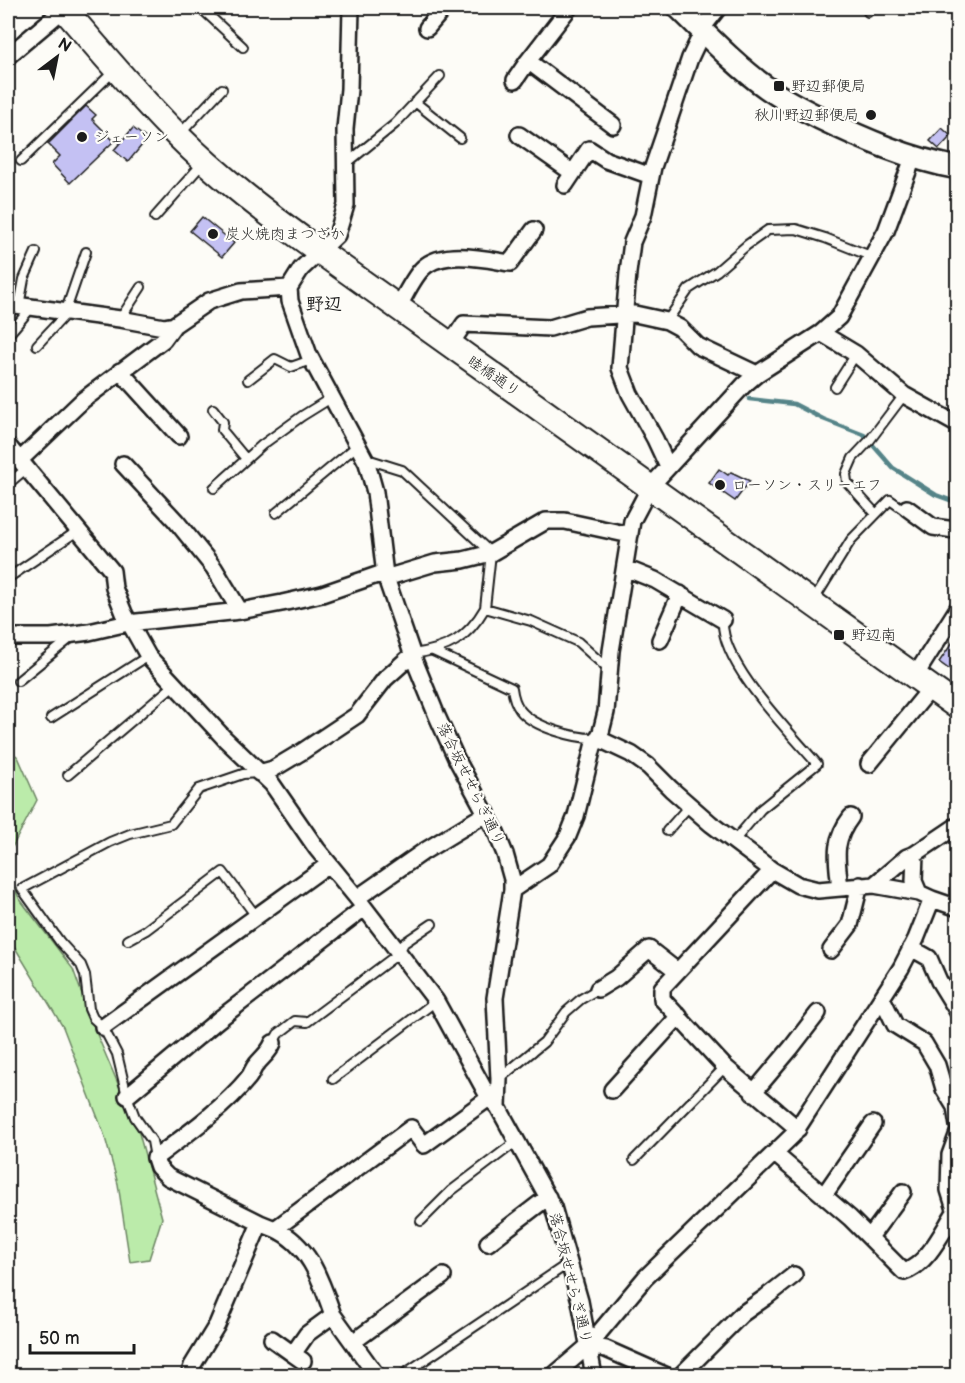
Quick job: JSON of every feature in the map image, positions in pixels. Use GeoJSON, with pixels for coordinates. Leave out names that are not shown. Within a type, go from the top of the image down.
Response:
{"type":"FeatureCollection","features":[{"type":"Feature","properties":{"kind":"main road","name":"睦橋通り"},"geometry":{"type":"LineString","coordinates":[[63,8],[178,136],[243,194],[319,251],[957,707]]}},
{"type":"Feature","properties":{"kind":"main road"},"geometry":{"type":"LineString","coordinates":[[679,8],[767,88],[788,102],[841,128],[913,158],[956,166]]}},
{"type":"Feature","properties":{"kind":"street"},"geometry":{"type":"LineString","coordinates":[[8,57],[63,8]]}},
{"type":"Feature","properties":{"kind":"street"},"geometry":{"type":"LineString","coordinates":[[23,464],[83,400],[163,340],[174,325],[209,301],[241,291],[289,288],[301,269],[338,235],[346,205],[345,164],[351,8]]}},
{"type":"Feature","properties":{"kind":"street"},"geometry":{"type":"LineString","coordinates":[[427,28],[444,8]]}},
{"type":"Feature","properties":{"kind":"street"},"geometry":{"type":"LineString","coordinates":[[515,80],[569,8]]}},
{"type":"Feature","properties":{"kind":"street"},"geometry":{"type":"LineString","coordinates":[[668,467],[630,394],[620,369],[632,242],[643,216],[651,176],[690,58],[706,22],[718,8]]}},
{"type":"Feature","properties":{"kind":"street"},"geometry":{"type":"LineString","coordinates":[[528,61],[613,125]]}},
{"type":"Feature","properties":{"kind":"street"},"geometry":{"type":"LineString","coordinates":[[519,135],[569,179],[589,149],[606,160],[651,176]]}},
{"type":"Feature","properties":{"kind":"street"},"geometry":{"type":"LineString","coordinates":[[512,890],[549,865],[568,836],[576,816],[592,747],[606,712],[609,670],[632,521],[650,487],[757,374],[821,333],[839,317],[886,231],[913,158]]}},
{"type":"Feature","properties":{"kind":"street"},"geometry":{"type":"LineString","coordinates":[[398,307],[423,268],[438,260],[466,256],[510,263],[534,230]]}},
{"type":"Feature","properties":{"kind":"street","name":"落合坂せせらぎ通り"},"geometry":{"type":"LineString","coordinates":[[289,288],[290,301],[311,360],[361,452],[375,492],[385,575],[413,654],[456,758],[487,813],[505,854],[512,879],[512,890],[495,998],[499,1078],[493,1103],[554,1207],[580,1301],[594,1376]]}},
{"type":"Feature","properties":{"kind":"street"},"geometry":{"type":"LineString","coordinates":[[19,306],[165,327],[174,325]]}},
{"type":"Feature","properties":{"kind":"street"},"geometry":{"type":"LineString","coordinates":[[450,345],[464,324],[550,328],[588,317],[635,314],[667,321],[680,328],[698,346],[757,374]]}},
{"type":"Feature","properties":{"kind":"street"},"geometry":{"type":"LineString","coordinates":[[821,333],[856,354],[904,394],[957,425]]}},
{"type":"Feature","properties":{"kind":"street"},"geometry":{"type":"LineString","coordinates":[[120,371],[179,436]]}},
{"type":"Feature","properties":{"kind":"street"},"geometry":{"type":"LineString","coordinates":[[8,446],[112,571],[114,588],[128,623],[148,656],[272,784],[329,864],[436,1001],[493,1103],[424,1144],[411,1128],[275,1229]]}},
{"type":"Feature","properties":{"kind":"street"},"geometry":{"type":"LineString","coordinates":[[123,464],[177,520],[214,568],[240,610]]}},
{"type":"Feature","properties":{"kind":"street"},"geometry":{"type":"LineString","coordinates":[[907,508],[933,527],[955,530],[957,524]]}},
{"type":"Feature","properties":{"kind":"street"},"geometry":{"type":"LineString","coordinates":[[8,637],[51,637],[76,634],[128,623],[240,610],[322,594],[380,574],[392,576],[435,563],[463,560],[491,553],[546,521],[565,521],[630,535]]}},
{"type":"Feature","properties":{"kind":"street"},"geometry":{"type":"LineString","coordinates":[[625,568],[655,580],[723,620]]}},
{"type":"Feature","properties":{"kind":"street"},"geometry":{"type":"LineString","coordinates":[[660,640],[680,594]]}},
{"type":"Feature","properties":{"kind":"street"},"geometry":{"type":"LineString","coordinates":[[869,764],[923,682],[957,608]]}},
{"type":"Feature","properties":{"kind":"street"},"geometry":{"type":"LineString","coordinates":[[8,632],[51,637]]}},
{"type":"Feature","properties":{"kind":"street"},"geometry":{"type":"LineString","coordinates":[[259,773],[273,769],[357,715],[385,680],[413,654]]}},
{"type":"Feature","properties":{"kind":"street"},"geometry":{"type":"LineString","coordinates":[[597,738],[631,754],[648,766],[689,806],[771,870],[798,885],[818,890],[867,885],[926,896],[957,908]]}},
{"type":"Feature","properties":{"kind":"street"},"geometry":{"type":"LineString","coordinates":[[127,1096],[423,852],[487,813]]}},
{"type":"Feature","properties":{"kind":"street"},"geometry":{"type":"LineString","coordinates":[[840,888],[836,854],[838,839],[851,817]]}},
{"type":"Feature","properties":{"kind":"street"},"geometry":{"type":"LineString","coordinates":[[831,950],[850,925],[867,885],[957,825]]}},
{"type":"Feature","properties":{"kind":"street"},"geometry":{"type":"LineString","coordinates":[[915,854],[914,881],[926,896]]}},
{"type":"Feature","properties":{"kind":"street"},"geometry":{"type":"LineString","coordinates":[[103,1027],[329,864]]}},
{"type":"Feature","properties":{"kind":"street"},"geometry":{"type":"LineString","coordinates":[[771,870],[662,988],[662,999],[725,1067],[798,1129]]}},
{"type":"Feature","properties":{"kind":"street"},"geometry":{"type":"LineString","coordinates":[[553,1376],[588,1346],[645,1278],[775,1154],[798,1129],[849,1045],[901,968],[911,948],[926,896]]}},
{"type":"Feature","properties":{"kind":"street"},"geometry":{"type":"LineString","coordinates":[[911,948],[929,958],[957,1012]]}},
{"type":"Feature","properties":{"kind":"street"},"geometry":{"type":"LineString","coordinates":[[598,988],[616,978],[649,949],[677,971]]}},
{"type":"Feature","properties":{"kind":"street"},"geometry":{"type":"LineString","coordinates":[[882,998],[895,1025],[924,1043],[937,1065],[944,1089],[955,1107],[957,1126]]}},
{"type":"Feature","properties":{"kind":"street"},"geometry":{"type":"LineString","coordinates":[[753,1093],[818,1013]]}},
{"type":"Feature","properties":{"kind":"street"},"geometry":{"type":"LineString","coordinates":[[612,1090],[680,1017]]}},
{"type":"Feature","properties":{"kind":"street"},"geometry":{"type":"LineString","coordinates":[[273,1043],[269,1053],[230,1096],[156,1158],[158,1167],[168,1177],[287,1235],[308,1257],[317,1272],[333,1315],[377,1376]]}},
{"type":"Feature","properties":{"kind":"street"},"geometry":{"type":"LineString","coordinates":[[824,1196],[873,1124]]}},
{"type":"Feature","properties":{"kind":"street"},"geometry":{"type":"LineString","coordinates":[[775,1154],[870,1237],[904,1272],[912,1269],[930,1251],[956,1216],[949,1190],[950,1155],[957,1133]]}},
{"type":"Feature","properties":{"kind":"street"},"geometry":{"type":"LineString","coordinates":[[870,1237],[903,1192]]}},
{"type":"Feature","properties":{"kind":"street"},"geometry":{"type":"LineString","coordinates":[[488,1243],[548,1197]]}},
{"type":"Feature","properties":{"kind":"street"},"geometry":{"type":"LineString","coordinates":[[189,1376],[192,1366],[217,1325],[260,1223]]}},
{"type":"Feature","properties":{"kind":"street"},"geometry":{"type":"LineString","coordinates":[[680,1376],[742,1314],[794,1275]]}},
{"type":"Feature","properties":{"kind":"street"},"geometry":{"type":"LineString","coordinates":[[352,1342],[443,1276]]}},
{"type":"Feature","properties":{"kind":"street"},"geometry":{"type":"LineString","coordinates":[[272,1339],[298,1357],[307,1334],[333,1315]]}},
{"type":"Feature","properties":{"kind":"street"},"geometry":{"type":"LineString","coordinates":[[588,1346],[606,1349],[667,1376]]}},
{"type":"Feature","properties":{"kind":"lane"},"geometry":{"type":"LineString","coordinates":[[201,8],[243,47]]}},
{"type":"Feature","properties":{"kind":"lane"},"geometry":{"type":"LineString","coordinates":[[21,161],[117,69]]}},
{"type":"Feature","properties":{"kind":"lane"},"geometry":{"type":"LineString","coordinates":[[345,164],[395,124],[440,76]]}},
{"type":"Feature","properties":{"kind":"lane"},"geometry":{"type":"LineString","coordinates":[[178,136],[222,89]]}},
{"type":"Feature","properties":{"kind":"lane"},"geometry":{"type":"LineString","coordinates":[[415,102],[460,138]]}},
{"type":"Feature","properties":{"kind":"lane"},"geometry":{"type":"LineString","coordinates":[[155,217],[205,160]]}},
{"type":"Feature","properties":{"kind":"lane"},"geometry":{"type":"LineString","coordinates":[[667,321],[689,289],[717,271],[768,230],[796,229],[873,257]]}},
{"type":"Feature","properties":{"kind":"lane"},"geometry":{"type":"LineString","coordinates":[[8,335],[19,306],[24,279],[36,252]]}},
{"type":"Feature","properties":{"kind":"lane"},"geometry":{"type":"LineString","coordinates":[[36,345],[66,312],[86,252]]}},
{"type":"Feature","properties":{"kind":"lane"},"geometry":{"type":"LineString","coordinates":[[120,319],[141,287]]}},
{"type":"Feature","properties":{"kind":"lane"},"geometry":{"type":"LineString","coordinates":[[835,387],[856,354]]}},
{"type":"Feature","properties":{"kind":"lane"},"geometry":{"type":"LineString","coordinates":[[248,380],[275,359],[291,367],[311,360]]}},
{"type":"Feature","properties":{"kind":"lane"},"geometry":{"type":"LineString","coordinates":[[874,516],[847,482],[846,474],[853,459],[904,394]]}},
{"type":"Feature","properties":{"kind":"lane"},"geometry":{"type":"LineString","coordinates":[[214,488],[262,445],[331,398]]}},
{"type":"Feature","properties":{"kind":"lane"},"geometry":{"type":"LineString","coordinates":[[213,409],[223,422],[222,430],[246,459]]}},
{"type":"Feature","properties":{"kind":"lane"},"geometry":{"type":"LineString","coordinates":[[276,513],[361,452],[402,470],[491,553],[485,608],[477,622],[458,640],[433,651],[413,654]]}},
{"type":"Feature","properties":{"kind":"lane"},"geometry":{"type":"LineString","coordinates":[[8,484],[23,464]]}},
{"type":"Feature","properties":{"kind":"lane"},"geometry":{"type":"LineString","coordinates":[[812,603],[851,540],[890,500],[903,509],[907,508]]}},
{"type":"Feature","properties":{"kind":"lane"},"geometry":{"type":"LineString","coordinates":[[8,578],[79,530]]}},
{"type":"Feature","properties":{"kind":"lane"},"geometry":{"type":"LineString","coordinates":[[485,608],[531,621],[578,642],[609,670]]}},
{"type":"Feature","properties":{"kind":"lane"},"geometry":{"type":"LineString","coordinates":[[723,620],[722,631],[740,669],[758,695],[817,764],[761,809],[734,841]]}},
{"type":"Feature","properties":{"kind":"lane"},"geometry":{"type":"LineString","coordinates":[[18,681],[76,634]]}},
{"type":"Feature","properties":{"kind":"lane"},"geometry":{"type":"LineString","coordinates":[[433,651],[512,688],[515,703],[521,712],[541,726],[586,738],[597,738]]}},
{"type":"Feature","properties":{"kind":"lane"},"geometry":{"type":"LineString","coordinates":[[51,718],[148,656]]}},
{"type":"Feature","properties":{"kind":"lane"},"geometry":{"type":"LineString","coordinates":[[68,775],[174,685]]}},
{"type":"Feature","properties":{"kind":"lane"},"geometry":{"type":"LineString","coordinates":[[156,1158],[152,1141],[135,1117],[127,1096],[117,1054],[103,1027],[93,1018],[89,1009],[85,975],[81,965],[60,942],[22,889],[110,842],[130,834],[171,824],[199,789],[243,774],[259,773]]}},
{"type":"Feature","properties":{"kind":"lane"},"geometry":{"type":"LineString","coordinates":[[667,831],[689,806]]}},
{"type":"Feature","properties":{"kind":"lane"},"geometry":{"type":"LineString","coordinates":[[128,940],[146,930],[223,872],[256,916]]}},
{"type":"Feature","properties":{"kind":"lane"},"geometry":{"type":"LineString","coordinates":[[273,1043],[278,1034],[295,1021],[307,1022],[398,954],[404,943],[432,924]]}},
{"type":"Feature","properties":{"kind":"lane"},"geometry":{"type":"LineString","coordinates":[[499,1078],[544,1042],[566,1012],[598,988]]}},
{"type":"Feature","properties":{"kind":"lane"},"geometry":{"type":"LineString","coordinates":[[333,1078],[436,1001]]}},
{"type":"Feature","properties":{"kind":"lane"},"geometry":{"type":"LineString","coordinates":[[633,1160],[725,1067]]}},
{"type":"Feature","properties":{"kind":"lane"},"geometry":{"type":"LineString","coordinates":[[421,1221],[451,1191],[517,1141]]}},
{"type":"Feature","properties":{"kind":"lane"},"geometry":{"type":"LineString","coordinates":[[401,1376],[570,1262]]}},
{"type":"Feature","properties":{"kind":"green space"},"geometry":{"type":"Polygon","coordinates":[[[8,749],[18,757],[37,800],[8,855],[8,749]]]}},
{"type":"Feature","properties":{"kind":"green space"},"geometry":{"type":"Polygon","coordinates":[[[8,873],[19,898],[73,969],[93,1025],[139,1133],[162,1218],[149,1259],[130,1262],[118,1184],[104,1134],[63,1027],[8,936],[8,873]]]}},
{"type":"Feature","properties":{"kind":"building"},"geometry":{"type":"Polygon","coordinates":[[[86,106],[96,115],[92,119],[114,141],[70,183],[52,164],[60,156],[48,144],[86,106]]]}},
{"type":"Feature","properties":{"kind":"building"},"geometry":{"type":"Polygon","coordinates":[[[133,128],[147,139],[128,162],[114,150],[133,128]]]}},
{"type":"Feature","properties":{"kind":"building"},"geometry":{"type":"Polygon","coordinates":[[[942,128],[951,136],[939,149],[930,141],[942,128]]]}},
{"type":"Feature","properties":{"kind":"building"},"geometry":{"type":"Polygon","coordinates":[[[202,217],[234,243],[222,257],[190,231],[202,217]]]}},
{"type":"Feature","properties":{"kind":"building"},"geometry":{"type":"Polygon","coordinates":[[[719,469],[728,475],[731,472],[750,481],[735,501],[709,483],[719,469]]]}},
{"type":"Feature","properties":{"kind":"building"},"geometry":{"type":"Polygon","coordinates":[[[957,636],[957,675],[939,662],[957,636]]]}},
{"type":"Feature","properties":{"kind":"waterway"},"geometry":{"type":"LineString","coordinates":[[749,399],[794,404],[823,419],[864,435],[893,468],[936,495],[958,503]]}},
{"type":"Feature","properties":{"kind":"place","name":"野辺郵便局"},"geometry":{"type":"Point","coordinates":[779,86]}},
{"type":"Feature","properties":{"kind":"place","name":"秋川野辺郵便局"},"geometry":{"type":"Point","coordinates":[871,115]}},
{"type":"Feature","properties":{"kind":"place","name":"ジェーソン"},"geometry":{"type":"Point","coordinates":[82,137]}},
{"type":"Feature","properties":{"kind":"place","name":"炭火焼肉まつざか"},"geometry":{"type":"Point","coordinates":[213,234]}},
{"type":"Feature","properties":{"kind":"place","name":"ローソン・スリーエフ"},"geometry":{"type":"Point","coordinates":[720,485]}},
{"type":"Feature","properties":{"kind":"place","name":"野辺南"},"geometry":{"type":"Point","coordinates":[839,635]}},
{"type":"Feature","properties":{"kind":"district","name":"野辺"},"geometry":{"type":"Point","coordinates":[324,304]}}]}
